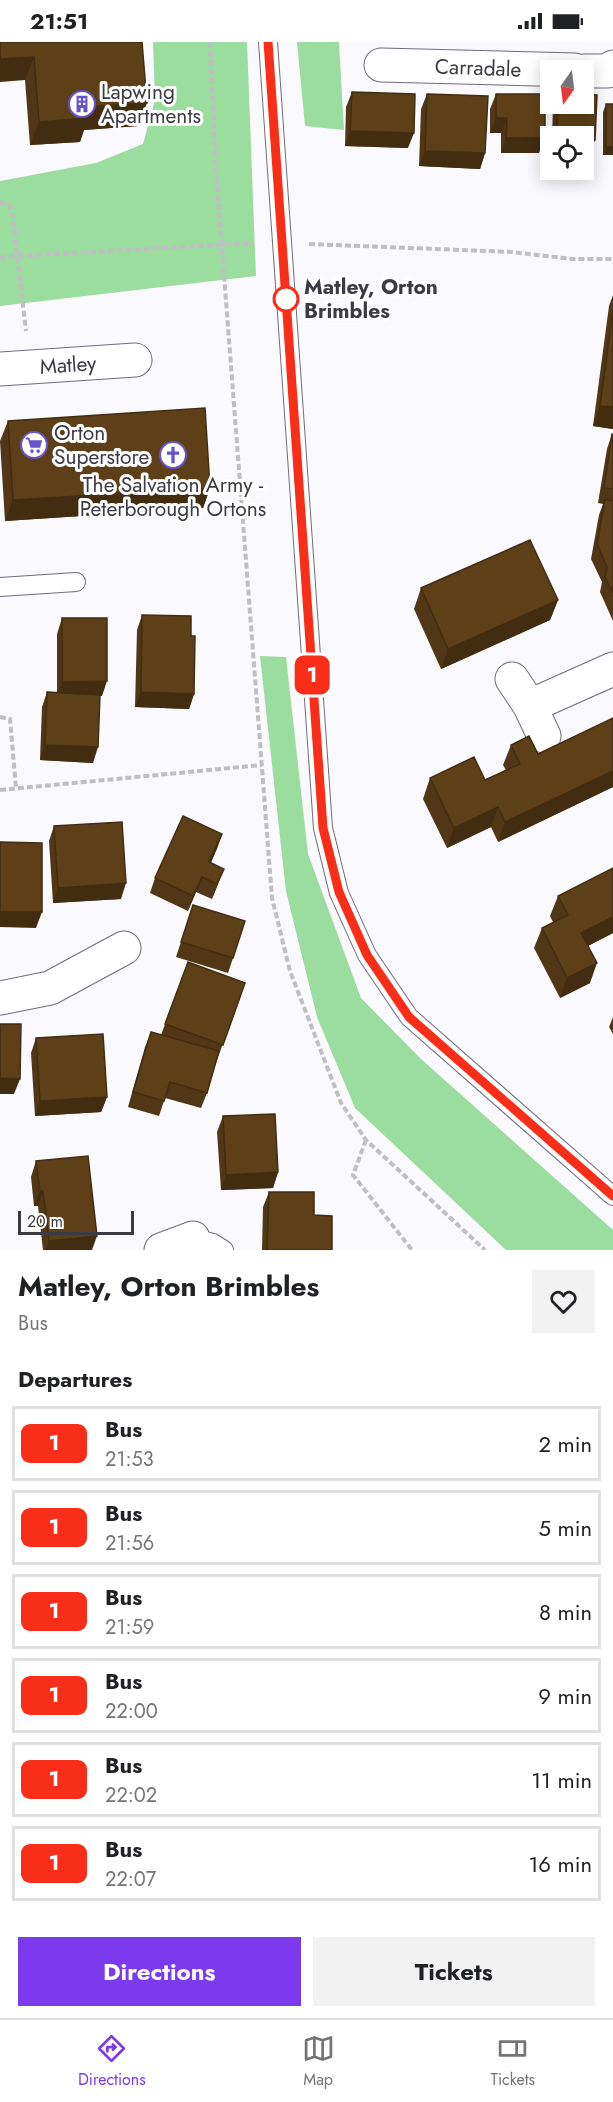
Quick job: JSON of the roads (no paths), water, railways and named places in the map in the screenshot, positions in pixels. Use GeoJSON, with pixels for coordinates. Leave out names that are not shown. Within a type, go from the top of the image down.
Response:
{"type":"FeatureCollection","features":[{"type":"Feature","properties":{"kind":"street","name":"Carradale"},"geometry":{"type":"LineString","coordinates":[[381,65],[540,69]]}},
{"type":"Feature","properties":{"kind":"street"},"geometry":{"type":"LineString","coordinates":[[594,71],[608,71],[613,67]]}},
{"type":"Feature","properties":{"kind":"street","name":"Matley"},"geometry":{"type":"LineString","coordinates":[[15,368],[135,360]]}},
{"type":"Feature","properties":{"kind":"street"},"geometry":{"type":"LineString","coordinates":[[530,706],[613,669]]}},
{"type":"Feature","properties":{"kind":"street"},"geometry":{"type":"LineString","coordinates":[[512,679],[530,706],[544,736]]}},
{"type":"Feature","properties":{"kind":"street"},"geometry":{"type":"LineString","coordinates":[[0,998],[50,988],[124,948]]}},
{"type":"Feature","properties":{"kind":"street"},"geometry":{"type":"LineString","coordinates":[[161,1250],[193,1238]]}},
{"type":"Feature","properties":{"kind":"lane"},"geometry":{"type":"LineString","coordinates":[[268,42],[323,828],[339,892],[367,955],[409,1017],[613,1197]]}},
{"type":"Feature","properties":{"kind":"lane"},"geometry":{"type":"LineString","coordinates":[[0,587],[76,582]]}},
{"type":"Feature","properties":{"kind":"lane"},"geometry":{"type":"LineString","coordinates":[[193,1238],[213,1243],[224,1250]]}},
{"type":"Feature","properties":{"kind":"place","name":"Lapwing Apartments"},"geometry":{"type":"Point","coordinates":[82,104]}},
{"type":"Feature","properties":{"kind":"place","name":"Matley, Orton Brimbles"},"geometry":{"type":"Point","coordinates":[286,299]}},
{"type":"Feature","properties":{"kind":"place","name":"Orton Superstore"},"geometry":{"type":"Point","coordinates":[34,445]}},
{"type":"Feature","properties":{"kind":"place","name":"The Salvation Army - Peterborough Ortons"},"geometry":{"type":"Point","coordinates":[173,455]}}]}
